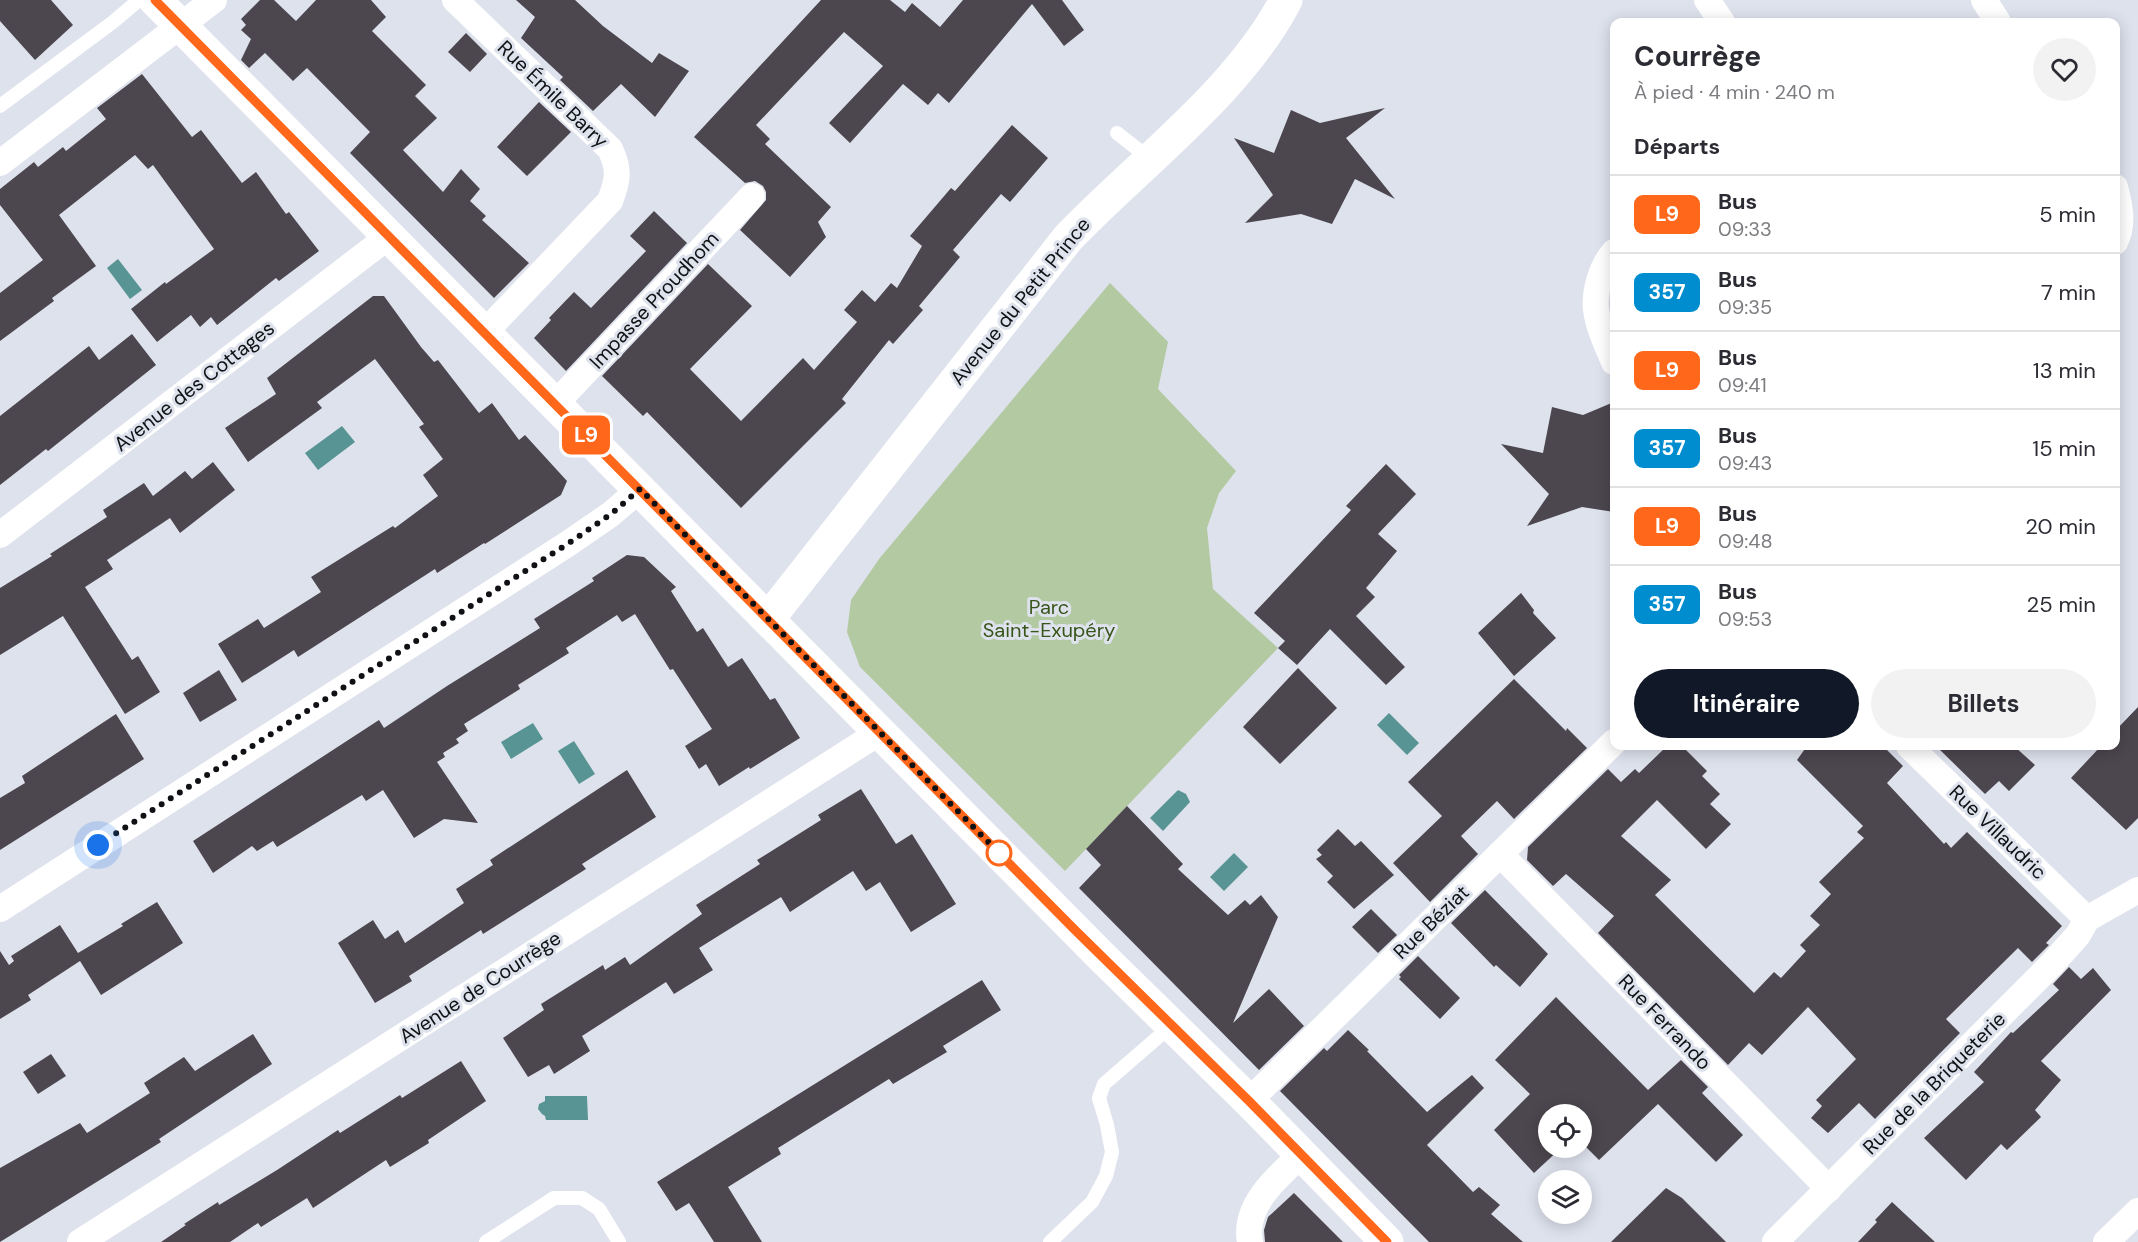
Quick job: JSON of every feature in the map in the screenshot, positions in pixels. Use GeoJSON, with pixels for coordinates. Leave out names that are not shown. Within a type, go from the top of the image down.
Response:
{"type":"FeatureCollection","features":[{"type":"Feature","properties":{"kind":"main road"},"geometry":{"type":"LineString","coordinates":[[155,0],[1387,1242]]}},
{"type":"Feature","properties":{"kind":"main road","name":"Avenue du Petit Prince"},"geometry":{"type":"LineString","coordinates":[[769,618],[1042,268],[1104,201],[1219,92],[1255,49],[1286,0]]}},
{"type":"Feature","properties":{"kind":"street"},"geometry":{"type":"LineString","coordinates":[[0,163],[214,0]]}},
{"type":"Feature","properties":{"kind":"street","name":"Rue Émile Barry"},"geometry":{"type":"LineString","coordinates":[[455,0],[610,149],[617,164],[617,183],[610,201],[485,332]]}},
{"type":"Feature","properties":{"kind":"street"},"geometry":{"type":"LineString","coordinates":[[1707,0],[1719,18]]}},
{"type":"Feature","properties":{"kind":"street"},"geometry":{"type":"LineString","coordinates":[[1984,0],[1995,18]]}},
{"type":"Feature","properties":{"kind":"street","name":"Impasse Proudhom"},"geometry":{"type":"LineString","coordinates":[[555,404],[752,196]]}},
{"type":"Feature","properties":{"kind":"street"},"geometry":{"type":"LineString","coordinates":[[2120,207],[2120,228]]}},
{"type":"Feature","properties":{"kind":"street","name":"Avenue des Cottages"},"geometry":{"type":"LineString","coordinates":[[0,535],[389,236]]}},
{"type":"Feature","properties":{"kind":"street"},"geometry":{"type":"LineString","coordinates":[[1610,256],[1599,280],[1596,309],[1610,352]]}},
{"type":"Feature","properties":{"kind":"street"},"geometry":{"type":"LineString","coordinates":[[0,909],[569,543],[611,514],[640,489]]}},
{"type":"Feature","properties":{"kind":"street","name":"Avenue de Courrège"},"geometry":{"type":"LineString","coordinates":[[80,1242],[880,732]]}},
{"type":"Feature","properties":{"kind":"street","name":"Rue Béziat"},"geometry":{"type":"LineString","coordinates":[[1249,1101],[1610,746]]}},
{"type":"Feature","properties":{"kind":"street","name":"Rue Villaudric"},"geometry":{"type":"LineString","coordinates":[[1913,750],[2087,919]]}},
{"type":"Feature","properties":{"kind":"street","name":"Rue Ferrando"},"geometry":{"type":"LineString","coordinates":[[1500,854],[1829,1189]]}},
{"type":"Feature","properties":{"kind":"street"},"geometry":{"type":"LineString","coordinates":[[2087,919],[2138,890]]}},
{"type":"Feature","properties":{"kind":"street","name":"Rue de la Briqueterie"},"geometry":{"type":"LineString","coordinates":[[1775,1242],[2051,965],[2078,935],[2087,919]]}},
{"type":"Feature","properties":{"kind":"street"},"geometry":{"type":"LineString","coordinates":[[1250,1242],[1248,1232],[1250,1217],[1259,1200],[1301,1155]]}},
{"type":"Feature","properties":{"kind":"street"},"geometry":{"type":"LineString","coordinates":[[2106,1242],[2138,1211]]}},
{"type":"Feature","properties":{"kind":"lane"},"geometry":{"type":"LineString","coordinates":[[0,106],[139,0]]}},
{"type":"Feature","properties":{"kind":"lane"},"geometry":{"type":"LineString","coordinates":[[1117,133],[1150,159]]}},
{"type":"Feature","properties":{"kind":"lane"},"geometry":{"type":"LineString","coordinates":[[1050,1242],[1092,1202],[1106,1176],[1112,1152],[1099,1098],[1104,1084],[1172,1025]]}},
{"type":"Feature","properties":{"kind":"lane"},"geometry":{"type":"LineString","coordinates":[[486,1242],[554,1198],[582,1198],[599,1209],[619,1242]]}},
{"type":"Feature","properties":{"kind":"green space","name":"Parc Saint-Exupéry"},"geometry":{"type":"Polygon","coordinates":[[[1110,283],[1168,342],[1158,389],[1236,471],[1219,493],[1207,528],[1213,589],[1278,648],[1065,871],[860,667],[847,632],[851,600],[879,559],[1110,283]]]}},
{"type":"Feature","properties":{"kind":"shaded area"},"geometry":{"type":"Polygon","coordinates":[[[118,259],[142,290],[130,299],[107,268],[118,259]]]}},
{"type":"Feature","properties":{"kind":"shaded area"},"geometry":{"type":"Polygon","coordinates":[[[342,426],[355,442],[318,470],[305,453],[342,426]]]}},
{"type":"Feature","properties":{"kind":"shaded area"},"geometry":{"type":"Polygon","coordinates":[[[1389,713],[1419,743],[1407,755],[1377,725],[1389,713]]]}},
{"type":"Feature","properties":{"kind":"shaded area"},"geometry":{"type":"Polygon","coordinates":[[[533,723],[543,739],[511,759],[501,742],[533,723]]]}},
{"type":"Feature","properties":{"kind":"shaded area"},"geometry":{"type":"Polygon","coordinates":[[[574,741],[595,774],[579,784],[558,751],[574,741]]]}},
{"type":"Feature","properties":{"kind":"shaded area"},"geometry":{"type":"Polygon","coordinates":[[[1178,790],[1186,794],[1190,802],[1163,831],[1150,818],[1178,790]]]}},
{"type":"Feature","properties":{"kind":"shaded area"},"geometry":{"type":"Polygon","coordinates":[[[1234,853],[1248,867],[1224,891],[1210,877],[1234,853]]]}},
{"type":"Feature","properties":{"kind":"shaded area"},"geometry":{"type":"Polygon","coordinates":[[[545,1096],[587,1096],[588,1120],[546,1120],[538,1109],[539,1104],[545,1101],[545,1096]]]}},
{"type":"Feature","properties":{"kind":"building"},"geometry":{"type":"Polygon","coordinates":[[[0,0],[51,0],[73,25],[35,60],[0,21],[0,0]]]}},
{"type":"Feature","properties":{"kind":"building"},"geometry":{"type":"Polygon","coordinates":[[[260,0],[274,0],[296,21],[316,0],[371,0],[386,17],[372,31],[426,85],[415,96],[437,118],[403,150],[443,192],[461,169],[480,189],[470,201],[486,216],[482,220],[529,263],[494,298],[350,153],[370,132],[307,68],[293,81],[265,53],[249,68],[241,60],[251,39],[241,30],[246,25],[241,19],[260,0]]]}},
{"type":"Feature","properties":{"kind":"building"},"geometry":{"type":"Polygon","coordinates":[[[516,0],[575,0],[603,26],[652,63],[659,53],[689,71],[655,117],[621,84],[593,111],[560,80],[563,77],[521,38],[535,17],[516,0]]]}},
{"type":"Feature","properties":{"kind":"building"},"geometry":{"type":"Polygon","coordinates":[[[821,0],[890,0],[905,12],[912,3],[940,27],[963,0],[1062,0],[1084,30],[1064,46],[1032,4],[949,103],[938,93],[928,105],[903,84],[850,143],[829,123],[883,66],[844,32],[756,125],[770,139],[765,144],[831,207],[818,222],[826,237],[790,277],[740,230],[766,200],[763,186],[755,181],[745,183],[694,137],[821,0]]]}},
{"type":"Feature","properties":{"kind":"building"},"geometry":{"type":"Polygon","coordinates":[[[466,33],[487,54],[470,72],[448,52],[466,33]]]}},
{"type":"Feature","properties":{"kind":"building"},"geometry":{"type":"Polygon","coordinates":[[[142,74],[192,137],[201,130],[242,183],[256,172],[286,214],[289,212],[319,251],[279,281],[276,278],[217,325],[211,317],[200,327],[191,315],[157,342],[131,309],[165,282],[166,284],[214,249],[153,165],[148,169],[135,155],[59,215],[96,266],[52,298],[54,301],[0,341],[0,293],[43,260],[0,205],[0,189],[34,162],[38,167],[63,147],[66,151],[106,119],[97,108],[142,74]]]}},
{"type":"Feature","properties":{"kind":"building"},"geometry":{"type":"Polygon","coordinates":[[[539,102],[571,132],[527,176],[497,147],[539,102]]]}},
{"type":"Feature","properties":{"kind":"building"},"geometry":{"type":"Polygon","coordinates":[[[1385,108],[1346,138],[1395,199],[1355,179],[1332,224],[1301,214],[1245,223],[1273,195],[1234,138],[1274,153],[1291,110],[1320,123],[1385,108]]]}},
{"type":"Feature","properties":{"kind":"building"},"geometry":{"type":"Polygon","coordinates":[[[1012,125],[1048,158],[1010,202],[1001,194],[953,250],[960,257],[919,306],[923,310],[893,344],[889,340],[842,399],[846,403],[741,508],[647,412],[643,416],[602,376],[708,264],[752,306],[690,369],[741,421],[803,358],[814,370],[857,322],[844,310],[862,290],[875,302],[891,283],[897,288],[922,246],[910,236],[951,188],[955,191],[1012,125]]]}},
{"type":"Feature","properties":{"kind":"building"},"geometry":{"type":"Polygon","coordinates":[[[654,211],[687,243],[566,371],[534,338],[551,320],[549,318],[574,292],[591,308],[646,251],[630,236],[654,211]]]}},
{"type":"Feature","properties":{"kind":"building"},"geometry":{"type":"Polygon","coordinates":[[[373,296],[384,296],[421,347],[434,362],[438,360],[479,413],[492,403],[519,440],[525,435],[567,481],[561,495],[485,544],[437,573],[435,569],[298,657],[294,650],[242,683],[218,644],[258,619],[264,628],[321,592],[311,577],[393,526],[395,528],[438,496],[423,475],[443,459],[419,427],[424,424],[375,359],[317,402],[322,408],[248,462],[225,428],[276,394],[267,378],[373,296]]]}},
{"type":"Feature","properties":{"kind":"building"},"geometry":{"type":"Polygon","coordinates":[[[132,334],[156,365],[48,451],[46,449],[0,485],[0,416],[89,346],[99,360],[132,334]]]}},
{"type":"Feature","properties":{"kind":"building"},"geometry":{"type":"Polygon","coordinates":[[[1610,404],[1610,511],[1582,507],[1527,526],[1549,494],[1501,444],[1543,453],[1552,407],[1583,415],[1610,404]]]}},
{"type":"Feature","properties":{"kind":"building"},"geometry":{"type":"Polygon","coordinates":[[[213,462],[235,490],[180,533],[170,518],[107,560],[113,569],[85,587],[132,660],[138,656],[160,692],[125,714],[63,616],[0,655],[0,588],[52,556],[50,554],[107,517],[103,510],[144,483],[153,496],[185,471],[192,479],[213,462]]]}},
{"type":"Feature","properties":{"kind":"building"},"geometry":{"type":"Polygon","coordinates":[[[1386,464],[1416,494],[1378,534],[1397,551],[1366,588],[1375,597],[1356,616],[1405,667],[1386,685],[1330,629],[1297,665],[1278,648],[1285,641],[1254,613],[1351,510],[1346,506],[1386,464]]]}},
{"type":"Feature","properties":{"kind":"building"},"geometry":{"type":"Polygon","coordinates":[[[627,555],[644,557],[676,587],[671,591],[697,632],[703,628],[728,667],[742,658],[770,700],[775,698],[800,738],[719,786],[706,764],[699,769],[685,746],[712,729],[673,669],[670,670],[635,614],[622,622],[617,615],[566,648],[569,653],[518,685],[520,689],[464,724],[468,731],[456,739],[459,743],[443,753],[445,757],[437,762],[478,823],[444,819],[414,838],[383,790],[366,801],[362,795],[277,847],[273,841],[257,851],[252,846],[213,873],[193,841],[379,720],[384,728],[540,628],[534,619],[594,581],[592,578],[627,555]]]}},
{"type":"Feature","properties":{"kind":"building"},"geometry":{"type":"Polygon","coordinates":[[[1521,593],[1534,610],[1533,613],[1556,638],[1514,676],[1478,633],[1521,593]]]}},
{"type":"Feature","properties":{"kind":"building"},"geometry":{"type":"Polygon","coordinates":[[[1298,668],[1337,708],[1280,764],[1243,727],[1298,668]]]}},
{"type":"Feature","properties":{"kind":"building"},"geometry":{"type":"Polygon","coordinates":[[[219,670],[237,700],[200,722],[183,693],[219,670]]]}},
{"type":"Feature","properties":{"kind":"building"},"geometry":{"type":"Polygon","coordinates":[[[1514,679],[1566,731],[1567,728],[1587,748],[1514,819],[1497,801],[1461,836],[1478,854],[1430,902],[1393,863],[1442,816],[1408,782],[1514,679]]]}},
{"type":"Feature","properties":{"kind":"building"},"geometry":{"type":"Polygon","coordinates":[[[2138,707],[2138,818],[2126,830],[2071,778],[2097,750],[2120,750],[2120,726],[2138,707]]]}},
{"type":"Feature","properties":{"kind":"building"},"geometry":{"type":"Polygon","coordinates":[[[116,714],[144,759],[0,850],[0,798],[25,783],[22,776],[116,714]]]}},
{"type":"Feature","properties":{"kind":"building"},"geometry":{"type":"Polygon","coordinates":[[[1663,750],[1686,750],[1707,771],[1702,776],[1720,794],[1710,804],[1731,824],[1706,849],[1657,800],[1621,836],[1671,880],[1655,895],[1754,993],[1774,972],[1781,978],[1806,951],[1800,945],[1820,925],[1810,916],[1831,894],[1819,882],[1864,838],[1857,832],[1863,826],[1797,760],[1804,750],[1887,750],[1903,766],[1887,783],[1944,844],[1946,842],[1951,848],[1967,832],[2062,926],[2046,943],[2049,945],[2032,962],[2018,948],[1946,1019],[1960,1033],[1875,1119],[1859,1103],[1828,1133],[1811,1118],[1822,1106],[1816,1100],[1856,1059],[1808,1007],[1762,1055],[1749,1043],[1728,1065],[1598,933],[1614,916],[1566,874],[1553,886],[1527,860],[1528,847],[1608,769],[1621,782],[1635,769],[1639,773],[1663,750]]]}},
{"type":"Feature","properties":{"kind":"building"},"geometry":{"type":"Polygon","coordinates":[[[1940,750],[2018,750],[2035,765],[2009,791],[1999,781],[1985,794],[1940,750]]]}},
{"type":"Feature","properties":{"kind":"building"},"geometry":{"type":"Polygon","coordinates":[[[627,770],[656,817],[582,864],[586,869],[483,934],[481,930],[409,976],[412,981],[375,1003],[338,943],[373,920],[385,939],[398,930],[405,943],[464,903],[456,889],[493,865],[490,860],[627,770]]]}},
{"type":"Feature","properties":{"kind":"building"},"geometry":{"type":"Polygon","coordinates":[[[861,789],[896,844],[912,834],[956,904],[911,932],[880,882],[866,891],[853,871],[790,912],[781,897],[699,948],[713,970],[674,994],[666,982],[582,1036],[590,1051],[554,1074],[549,1065],[528,1077],[503,1038],[544,1010],[541,1004],[603,965],[605,970],[625,957],[630,965],[702,914],[696,905],[760,864],[757,860],[821,820],[818,815],[861,789]]]}},
{"type":"Feature","properties":{"kind":"building"},"geometry":{"type":"Polygon","coordinates":[[[1127,806],[1183,864],[1178,869],[1228,915],[1245,900],[1250,905],[1261,895],[1278,917],[1233,1023],[1269,989],[1304,1026],[1259,1070],[1079,888],[1101,865],[1086,849],[1127,806]]]}},
{"type":"Feature","properties":{"kind":"building"},"geometry":{"type":"Polygon","coordinates":[[[1338,829],[1355,846],[1361,841],[1394,875],[1354,909],[1327,882],[1333,876],[1316,859],[1322,855],[1317,850],[1338,829]]]}},
{"type":"Feature","properties":{"kind":"building"},"geometry":{"type":"Polygon","coordinates":[[[1485,890],[1548,954],[1520,987],[1496,965],[1494,967],[1451,923],[1485,890]]]}},
{"type":"Feature","properties":{"kind":"building"},"geometry":{"type":"Polygon","coordinates":[[[157,902],[183,943],[101,995],[80,961],[28,995],[31,1000],[0,1019],[0,951],[9,965],[14,961],[11,956],[60,925],[78,953],[157,902]]]}},
{"type":"Feature","properties":{"kind":"building"},"geometry":{"type":"Polygon","coordinates":[[[1371,909],[1397,935],[1378,953],[1352,927],[1371,909]]]}},
{"type":"Feature","properties":{"kind":"building"},"geometry":{"type":"Polygon","coordinates":[[[1418,956],[1460,998],[1440,1019],[1399,979],[1401,977],[1399,975],[1418,956]]]}},
{"type":"Feature","properties":{"kind":"building"},"geometry":{"type":"Polygon","coordinates":[[[2069,967],[2081,979],[2093,968],[2111,990],[2041,1061],[2061,1080],[2035,1110],[2041,1117],[2007,1150],[2001,1144],[1966,1180],[1924,1138],[1984,1082],[1974,1072],[2011,1032],[2013,1033],[2059,990],[2053,984],[2069,967]]]}},
{"type":"Feature","properties":{"kind":"building"},"geometry":{"type":"Polygon","coordinates":[[[982,980],[1001,1010],[943,1046],[947,1052],[893,1084],[889,1079],[778,1148],[781,1154],[728,1187],[762,1242],[714,1242],[689,1203],[676,1211],[657,1182],[982,980]]]}},
{"type":"Feature","properties":{"kind":"building"},"geometry":{"type":"Polygon","coordinates":[[[1556,997],[1648,1090],[1681,1060],[1708,1087],[1702,1093],[1743,1135],[1716,1162],[1658,1104],[1599,1160],[1592,1153],[1592,1104],[1538,1104],[1538,1158],[1550,1158],[1534,1173],[1494,1130],[1530,1094],[1495,1060],[1556,997]]]}},
{"type":"Feature","properties":{"kind":"building"},"geometry":{"type":"Polygon","coordinates":[[[1348,1030],[1427,1112],[1472,1075],[1484,1088],[1427,1145],[1473,1192],[1479,1187],[1500,1205],[1491,1214],[1523,1242],[1429,1242],[1280,1091],[1324,1048],[1327,1051],[1348,1030]]]}},
{"type":"Feature","properties":{"kind":"building"},"geometry":{"type":"Polygon","coordinates":[[[253,1034],[272,1064],[159,1139],[161,1142],[0,1242],[0,1168],[80,1123],[87,1133],[150,1093],[144,1083],[184,1057],[195,1071],[253,1034]]]}},
{"type":"Feature","properties":{"kind":"building"},"geometry":{"type":"Polygon","coordinates":[[[51,1054],[66,1076],[38,1094],[23,1072],[51,1054]]]}},
{"type":"Feature","properties":{"kind":"building"},"geometry":{"type":"Polygon","coordinates":[[[461,1061],[486,1101],[428,1140],[429,1143],[390,1167],[386,1160],[313,1208],[307,1198],[261,1227],[258,1223],[230,1242],[161,1242],[218,1202],[219,1205],[338,1130],[340,1133],[400,1095],[402,1098],[461,1061]]]}},
{"type":"Feature","properties":{"kind":"building"},"geometry":{"type":"Polygon","coordinates":[[[1666,1188],[1682,1198],[1726,1242],[1611,1242],[1666,1188]]]}},
{"type":"Feature","properties":{"kind":"building"},"geometry":{"type":"Polygon","coordinates":[[[1294,1193],[1343,1242],[1265,1242],[1264,1230],[1268,1217],[1294,1193]]]}},
{"type":"Feature","properties":{"kind":"building"},"geometry":{"type":"Polygon","coordinates":[[[1892,1202],[1935,1242],[1858,1242],[1892,1202]]]}},
{"type":"Feature","properties":{"kind":"bus line","name":"L9"},"geometry":{"type":"LineString","coordinates":[[155,0],[1387,1242]]}},
{"type":"Feature","properties":{"kind":"route"},"geometry":{"type":"LineString","coordinates":[[98,845],[569,543],[611,514],[640,489],[999,853]]}}]}
